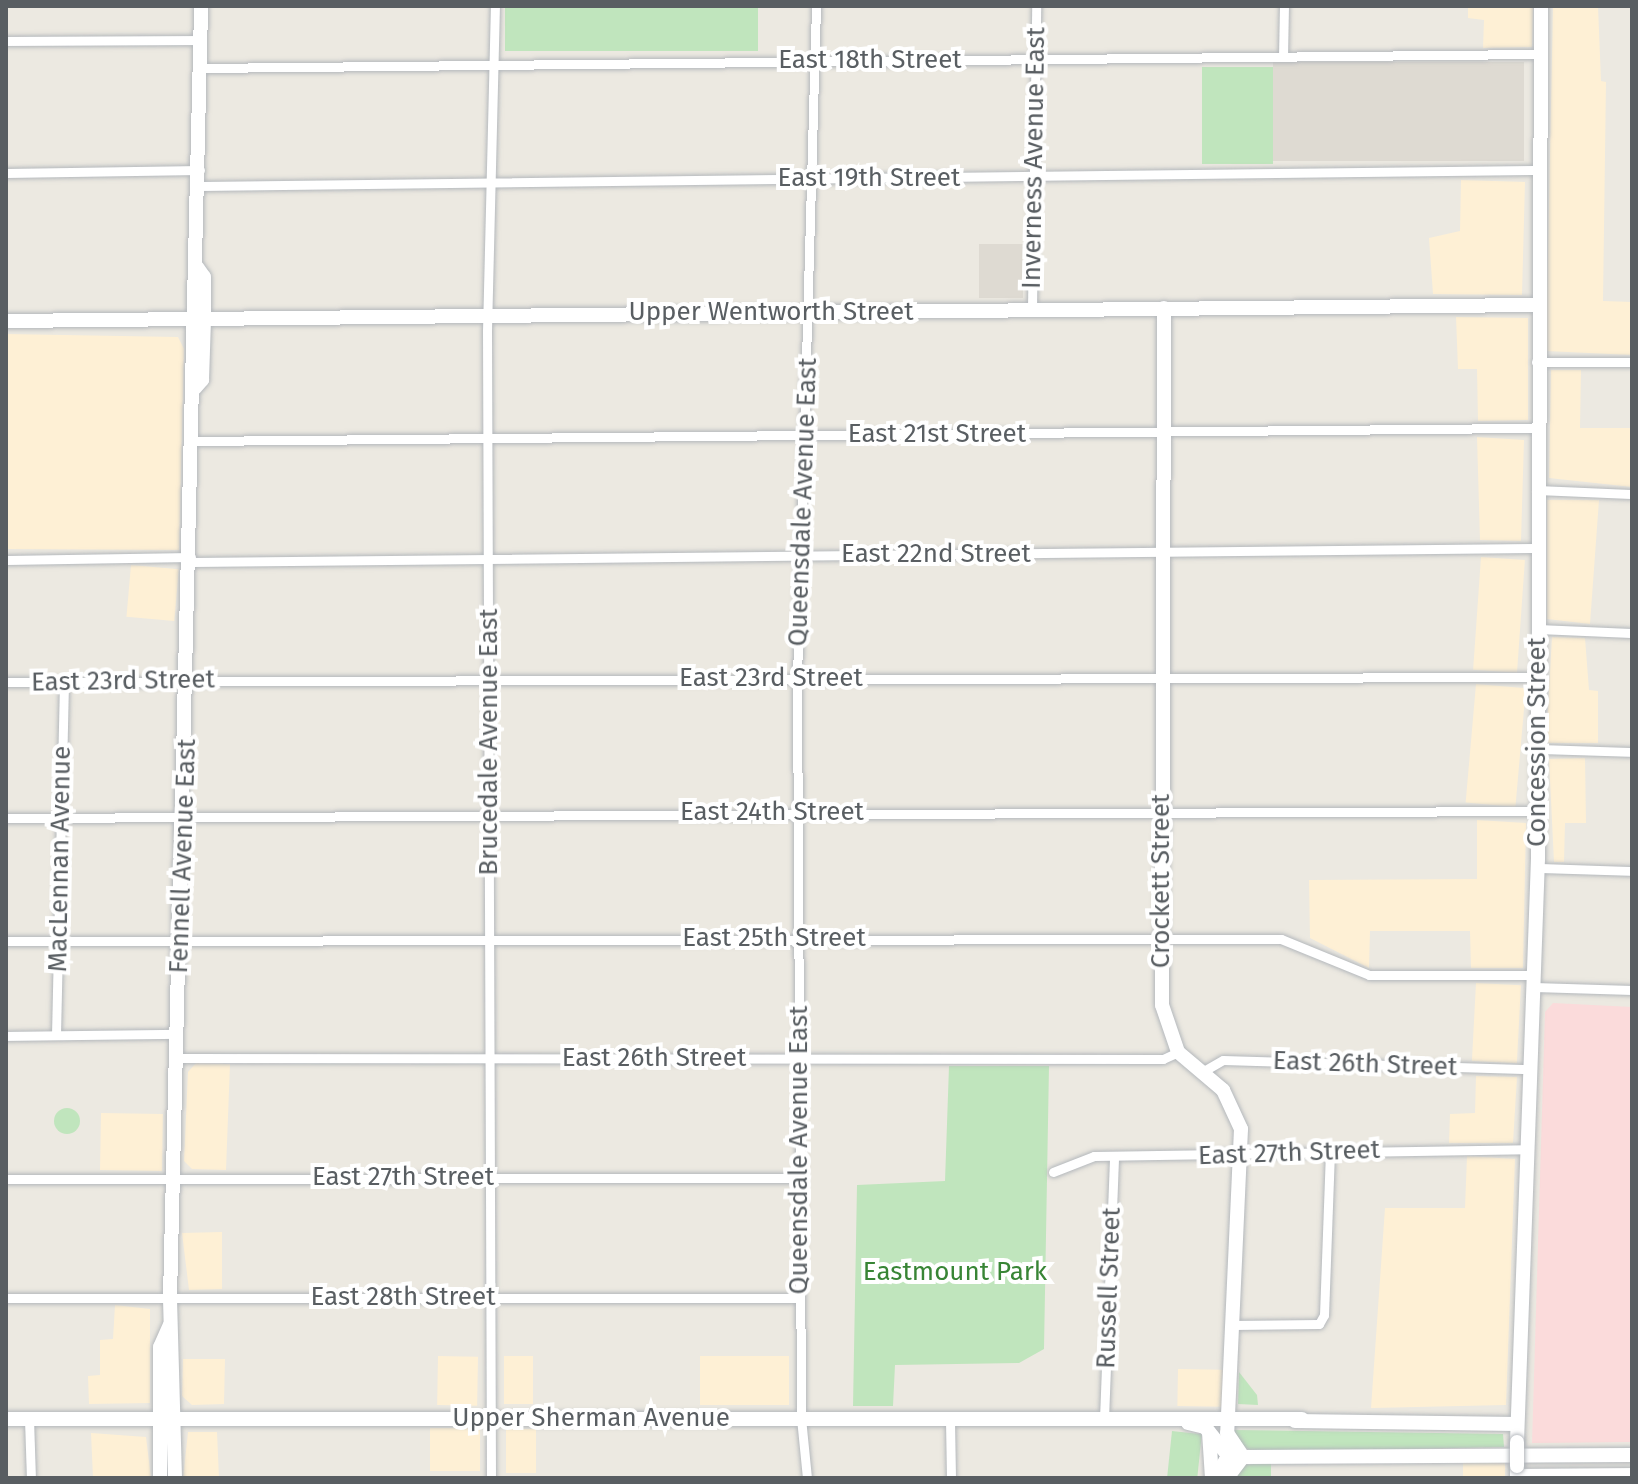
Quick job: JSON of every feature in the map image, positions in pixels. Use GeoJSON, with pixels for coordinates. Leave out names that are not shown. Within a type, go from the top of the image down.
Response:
{"type":"FeatureCollection","features":[{"type":"Feature","properties":{"kind":"main road","name":"Fennell Avenue East"},"geometry":{"type":"LineString","coordinates":[[175,1478],[170,1297],[195,388],[202,380],[197,320],[204,277],[197,267],[201,6]]}},
{"type":"Feature","properties":{"kind":"main road","name":"Concession Street"},"geometry":{"type":"LineString","coordinates":[[1517,1472],[1537,868],[1536,305],[1541,6]]}},
{"type":"Feature","properties":{"kind":"main road","name":"Upper Wentworth Street"},"geometry":{"type":"LineString","coordinates":[[6,321],[1536,305]]}},
{"type":"Feature","properties":{"kind":"main road","name":"Crockett Street"},"geometry":{"type":"LineString","coordinates":[[1164,308],[1160,677],[1163,1021],[1178,1052],[1234,1106],[1240,1153],[1228,1419]]}},
{"type":"Feature","properties":{"kind":"main road","name":"Fennell Avenue East"},"geometry":{"type":"LineString","coordinates":[[160,1478],[160,1347],[170,1325]]}},
{"type":"Feature","properties":{"kind":"main road","name":"Upper Sherman Avenue"},"geometry":{"type":"LineString","coordinates":[[6,1419],[1302,1419],[1517,1424]]}},
{"type":"Feature","properties":{"kind":"main road"},"geometry":{"type":"LineString","coordinates":[[1228,1419],[1230,1444],[1243,1457]]}},
{"type":"Feature","properties":{"kind":"main road"},"geometry":{"type":"LineString","coordinates":[[1182,1421],[1209,1431],[1226,1453],[1243,1457]]}},
{"type":"Feature","properties":{"kind":"main road"},"geometry":{"type":"LineString","coordinates":[[1209,1431],[1214,1478]]}},
{"type":"Feature","properties":{"kind":"main road"},"geometry":{"type":"LineString","coordinates":[[1214,1478],[1226,1460],[1243,1457],[1632,1455]]}},
{"type":"Feature","properties":{"kind":"main road"},"geometry":{"type":"LineString","coordinates":[[1227,1478],[1243,1457]]}},
{"type":"Feature","properties":{"kind":"street","name":"Brucedale Avenue East"},"geometry":{"type":"LineString","coordinates":[[491,1478],[487,438],[495,6]]}},
{"type":"Feature","properties":{"kind":"street","name":"Queensdale Avenue East"},"geometry":{"type":"LineString","coordinates":[[807,1478],[801,1418],[797,678],[810,312],[816,6]]}},
{"type":"Feature","properties":{"kind":"street","name":"Inverness Avenue East"},"geometry":{"type":"LineString","coordinates":[[1032,309],[1036,6]]}},
{"type":"Feature","properties":{"kind":"street"},"geometry":{"type":"LineString","coordinates":[[1283,57],[1284,6]]}},
{"type":"Feature","properties":{"kind":"street"},"geometry":{"type":"LineString","coordinates":[[6,41],[200,40]]}},
{"type":"Feature","properties":{"kind":"street","name":"East 18th Street"},"geometry":{"type":"LineString","coordinates":[[200,68],[1540,54]]}},
{"type":"Feature","properties":{"kind":"street"},"geometry":{"type":"LineString","coordinates":[[6,173],[200,170]]}},
{"type":"Feature","properties":{"kind":"street","name":"East 19th Street"},"geometry":{"type":"LineString","coordinates":[[200,186],[1538,170]]}},
{"type":"Feature","properties":{"kind":"street"},"geometry":{"type":"LineString","coordinates":[[1536,362],[1632,362]]}},
{"type":"Feature","properties":{"kind":"street","name":"East 21st Street"},"geometry":{"type":"LineString","coordinates":[[194,441],[1536,428]]}},
{"type":"Feature","properties":{"kind":"street"},"geometry":{"type":"LineString","coordinates":[[1536,490],[1632,494]]}},
{"type":"Feature","properties":{"kind":"street","name":"East 22nd Street"},"geometry":{"type":"LineString","coordinates":[[6,560],[488,559],[1536,548]]}},
{"type":"Feature","properties":{"kind":"street"},"geometry":{"type":"LineString","coordinates":[[1537,629],[1632,633]]}},
{"type":"Feature","properties":{"kind":"street","name":"East 23rd Street"},"geometry":{"type":"LineString","coordinates":[[6,682],[1537,677]]}},
{"type":"Feature","properties":{"kind":"street","name":"MacLennan Avenue"},"geometry":{"type":"LineString","coordinates":[[56,1035],[64,682]]}},
{"type":"Feature","properties":{"kind":"street"},"geometry":{"type":"LineString","coordinates":[[1537,749],[1632,752]]}},
{"type":"Feature","properties":{"kind":"street","name":"East 24th Street"},"geometry":{"type":"LineString","coordinates":[[6,818],[489,813],[1537,811]]}},
{"type":"Feature","properties":{"kind":"street"},"geometry":{"type":"LineString","coordinates":[[1537,868],[1632,871]]}},
{"type":"Feature","properties":{"kind":"street","name":"East 25th Street"},"geometry":{"type":"LineString","coordinates":[[6,941],[490,937],[1297,941],[1369,975],[1534,981],[1632,990]]}},
{"type":"Feature","properties":{"kind":"street"},"geometry":{"type":"LineString","coordinates":[[6,1036],[177,1034]]}},
{"type":"Feature","properties":{"kind":"street","name":"East 26th Street"},"geometry":{"type":"LineString","coordinates":[[176,1058],[1163,1059],[1178,1052]]}},
{"type":"Feature","properties":{"kind":"street","name":"East 26th Street"},"geometry":{"type":"LineString","coordinates":[[1202,1072],[1223,1060],[1531,1069]]}},
{"type":"Feature","properties":{"kind":"street","name":"East 27th Street"},"geometry":{"type":"LineString","coordinates":[[1053,1172],[1085,1157],[1330,1150],[1527,1149]]}},
{"type":"Feature","properties":{"kind":"street"},"geometry":{"type":"LineString","coordinates":[[1233,1325],[1319,1324],[1324,1315],[1330,1150]]}},
{"type":"Feature","properties":{"kind":"street","name":"Russell Street"},"geometry":{"type":"LineString","coordinates":[[1104,1419],[1114,1156]]}},
{"type":"Feature","properties":{"kind":"street","name":"East 27th Street"},"geometry":{"type":"LineString","coordinates":[[6,1179],[173,1176],[800,1178]]}},
{"type":"Feature","properties":{"kind":"street","name":"East 28th Street"},"geometry":{"type":"LineString","coordinates":[[6,1298],[800,1298]]}},
{"type":"Feature","properties":{"kind":"street"},"geometry":{"type":"LineString","coordinates":[[29,1419],[31,1478]]}},
{"type":"Feature","properties":{"kind":"street"},"geometry":{"type":"LineString","coordinates":[[950,1420],[951,1478]]}},
{"type":"Feature","properties":{"kind":"street"},"geometry":{"type":"LineString","coordinates":[[1517,1472],[1632,1472]]}},
{"type":"Feature","properties":{"kind":"shaded area"},"geometry":{"type":"Polygon","coordinates":[[[1468,6],[1533,6],[1532,47],[1483,48],[1484,20],[1468,18],[1468,6]]]}},
{"type":"Feature","properties":{"kind":"shaded area"},"geometry":{"type":"Polygon","coordinates":[[[1553,6],[1598,6],[1601,81],[1606,82],[1603,301],[1632,302],[1632,355],[1546,351],[1553,6]]]}},
{"type":"Feature","properties":{"kind":"shaded area"},"geometry":{"type":"Polygon","coordinates":[[[1273,62],[1524,62],[1524,161],[1273,161],[1273,62]]]}},
{"type":"Feature","properties":{"kind":"shaded area"},"geometry":{"type":"Polygon","coordinates":[[[1461,180],[1525,182],[1522,295],[1433,294],[1429,238],[1460,231],[1461,180]]]}},
{"type":"Feature","properties":{"kind":"shaded area"},"geometry":{"type":"Polygon","coordinates":[[[979,244],[1023,244],[1023,298],[979,298],[979,244]]]}},
{"type":"Feature","properties":{"kind":"shaded area"},"geometry":{"type":"Polygon","coordinates":[[[1456,317],[1528,318],[1528,420],[1478,421],[1477,369],[1458,369],[1456,317]]]}},
{"type":"Feature","properties":{"kind":"shaded area"},"geometry":{"type":"Polygon","coordinates":[[[6,334],[178,337],[184,349],[179,550],[6,549],[6,334]]]}},
{"type":"Feature","properties":{"kind":"shaded area"},"geometry":{"type":"Polygon","coordinates":[[[1551,370],[1581,370],[1580,428],[1632,428],[1632,487],[1549,478],[1551,370]]]}},
{"type":"Feature","properties":{"kind":"shaded area"},"geometry":{"type":"Polygon","coordinates":[[[1477,437],[1524,440],[1521,541],[1480,540],[1477,437]]]}},
{"type":"Feature","properties":{"kind":"shaded area"},"geometry":{"type":"Polygon","coordinates":[[[1547,500],[1599,500],[1590,624],[1547,619],[1547,500]]]}},
{"type":"Feature","properties":{"kind":"shaded area"},"geometry":{"type":"Polygon","coordinates":[[[1481,557],[1525,560],[1517,673],[1473,670],[1481,557]]]}},
{"type":"Feature","properties":{"kind":"shaded area"},"geometry":{"type":"Polygon","coordinates":[[[131,565],[179,569],[174,621],[126,617],[131,565]]]}},
{"type":"Feature","properties":{"kind":"shaded area"},"geometry":{"type":"Polygon","coordinates":[[[1552,637],[1585,638],[1589,690],[1598,691],[1598,743],[1546,743],[1552,637]]]}},
{"type":"Feature","properties":{"kind":"shaded area"},"geometry":{"type":"Polygon","coordinates":[[[1476,684],[1526,688],[1515,807],[1466,803],[1476,684]]]}},
{"type":"Feature","properties":{"kind":"shaded area"},"geometry":{"type":"Polygon","coordinates":[[[1585,758],[1586,823],[1565,823],[1564,862],[1554,862],[1549,759],[1585,758]]]}},
{"type":"Feature","properties":{"kind":"shaded area"},"geometry":{"type":"Polygon","coordinates":[[[1477,820],[1526,823],[1523,968],[1471,968],[1470,931],[1370,931],[1369,968],[1310,938],[1309,880],[1477,879],[1477,820]]]}},
{"type":"Feature","properties":{"kind":"shaded area"},"geometry":{"type":"Polygon","coordinates":[[[1476,983],[1521,985],[1517,1063],[1472,1061],[1476,983]]]}},
{"type":"Feature","properties":{"kind":"shaded area"},"geometry":{"type":"Polygon","coordinates":[[[1553,1003],[1632,1007],[1632,1442],[1532,1443],[1545,1012],[1553,1003]]]}},
{"type":"Feature","properties":{"kind":"shaded area"},"geometry":{"type":"Polygon","coordinates":[[[196,1063],[230,1064],[226,1170],[192,1169],[184,1161],[188,1072],[196,1063]]]}},
{"type":"Feature","properties":{"kind":"shaded area"},"geometry":{"type":"Polygon","coordinates":[[[1476,1076],[1517,1077],[1513,1143],[1449,1143],[1450,1114],[1475,1113],[1476,1076]]]}},
{"type":"Feature","properties":{"kind":"shaded area"},"geometry":{"type":"Polygon","coordinates":[[[101,1113],[163,1114],[162,1171],[100,1170],[101,1113]]]}},
{"type":"Feature","properties":{"kind":"shaded area"},"geometry":{"type":"Polygon","coordinates":[[[1467,1156],[1515,1159],[1506,1405],[1371,1408],[1385,1208],[1465,1208],[1467,1156]]]}},
{"type":"Feature","properties":{"kind":"shaded area"},"geometry":{"type":"Polygon","coordinates":[[[222,1232],[222,1289],[189,1290],[182,1233],[222,1232]]]}},
{"type":"Feature","properties":{"kind":"shaded area"},"geometry":{"type":"Polygon","coordinates":[[[115,1305],[150,1309],[150,1403],[89,1404],[88,1376],[100,1375],[100,1340],[113,1339],[115,1305]]]}},
{"type":"Feature","properties":{"kind":"shaded area"},"geometry":{"type":"Polygon","coordinates":[[[438,1356],[478,1357],[477,1406],[437,1405],[438,1356]]]}},
{"type":"Feature","properties":{"kind":"shaded area"},"geometry":{"type":"Polygon","coordinates":[[[504,1356],[533,1356],[533,1404],[504,1404],[504,1356]]]}},
{"type":"Feature","properties":{"kind":"shaded area"},"geometry":{"type":"Polygon","coordinates":[[[700,1356],[789,1356],[789,1405],[700,1405],[700,1356]]]}},
{"type":"Feature","properties":{"kind":"shaded area"},"geometry":{"type":"Polygon","coordinates":[[[183,1359],[225,1359],[224,1404],[192,1405],[182,1396],[183,1359]]]}},
{"type":"Feature","properties":{"kind":"shaded area"},"geometry":{"type":"Polygon","coordinates":[[[1178,1369],[1223,1370],[1222,1407],[1177,1406],[1178,1369]]]}},
{"type":"Feature","properties":{"kind":"shaded area"},"geometry":{"type":"Polygon","coordinates":[[[430,1428],[480,1428],[480,1471],[430,1471],[430,1428]]]}},
{"type":"Feature","properties":{"kind":"shaded area"},"geometry":{"type":"Polygon","coordinates":[[[506,1429],[536,1429],[536,1473],[506,1473],[506,1429]]]}},
{"type":"Feature","properties":{"kind":"shaded area"},"geometry":{"type":"Polygon","coordinates":[[[188,1432],[217,1432],[219,1478],[183,1478],[188,1432]]]}},
{"type":"Feature","properties":{"kind":"shaded area"},"geometry":{"type":"Polygon","coordinates":[[[91,1433],[146,1437],[151,1478],[93,1478],[91,1433]]]}},
{"type":"Feature","properties":{"kind":"shaded area"},"geometry":{"type":"Polygon","coordinates":[[[1463,1460],[1505,1460],[1505,1478],[1463,1478],[1463,1460]]]}},
{"type":"Feature","properties":{"kind":"green space"},"geometry":{"type":"Polygon","coordinates":[[[505,6],[758,6],[758,51],[505,51],[505,6]]]}},
{"type":"Feature","properties":{"kind":"green space"},"geometry":{"type":"Polygon","coordinates":[[[1202,67],[1273,67],[1273,164],[1202,164],[1202,67]]]}},
{"type":"Feature","properties":{"kind":"green space","name":"Eastmount Park"},"geometry":{"type":"Polygon","coordinates":[[[949,1066],[1049,1066],[1044,1349],[1019,1363],[895,1365],[893,1406],[853,1406],[857,1185],[945,1181],[949,1066]]]}},
{"type":"Feature","properties":{"kind":"green space"},"geometry":{"type":"Polygon","coordinates":[[[67,1108],[76,1112],[80,1121],[76,1130],[67,1134],[58,1130],[54,1121],[58,1112],[67,1108]]]}},
{"type":"Feature","properties":{"kind":"green space"},"geometry":{"type":"Polygon","coordinates":[[[1239,1372],[1257,1395],[1258,1405],[1238,1404],[1239,1372]]]}},
{"type":"Feature","properties":{"kind":"green space"},"geometry":{"type":"Polygon","coordinates":[[[1234,1430],[1503,1434],[1504,1447],[1253,1452],[1234,1440],[1234,1430]]]}},
{"type":"Feature","properties":{"kind":"green space"},"geometry":{"type":"Polygon","coordinates":[[[1172,1431],[1202,1434],[1197,1478],[1167,1478],[1172,1431]]]}},
{"type":"Feature","properties":{"kind":"green space"},"geometry":{"type":"Polygon","coordinates":[[[1271,1462],[1271,1478],[1231,1478],[1245,1465],[1271,1462]]]}}]}
